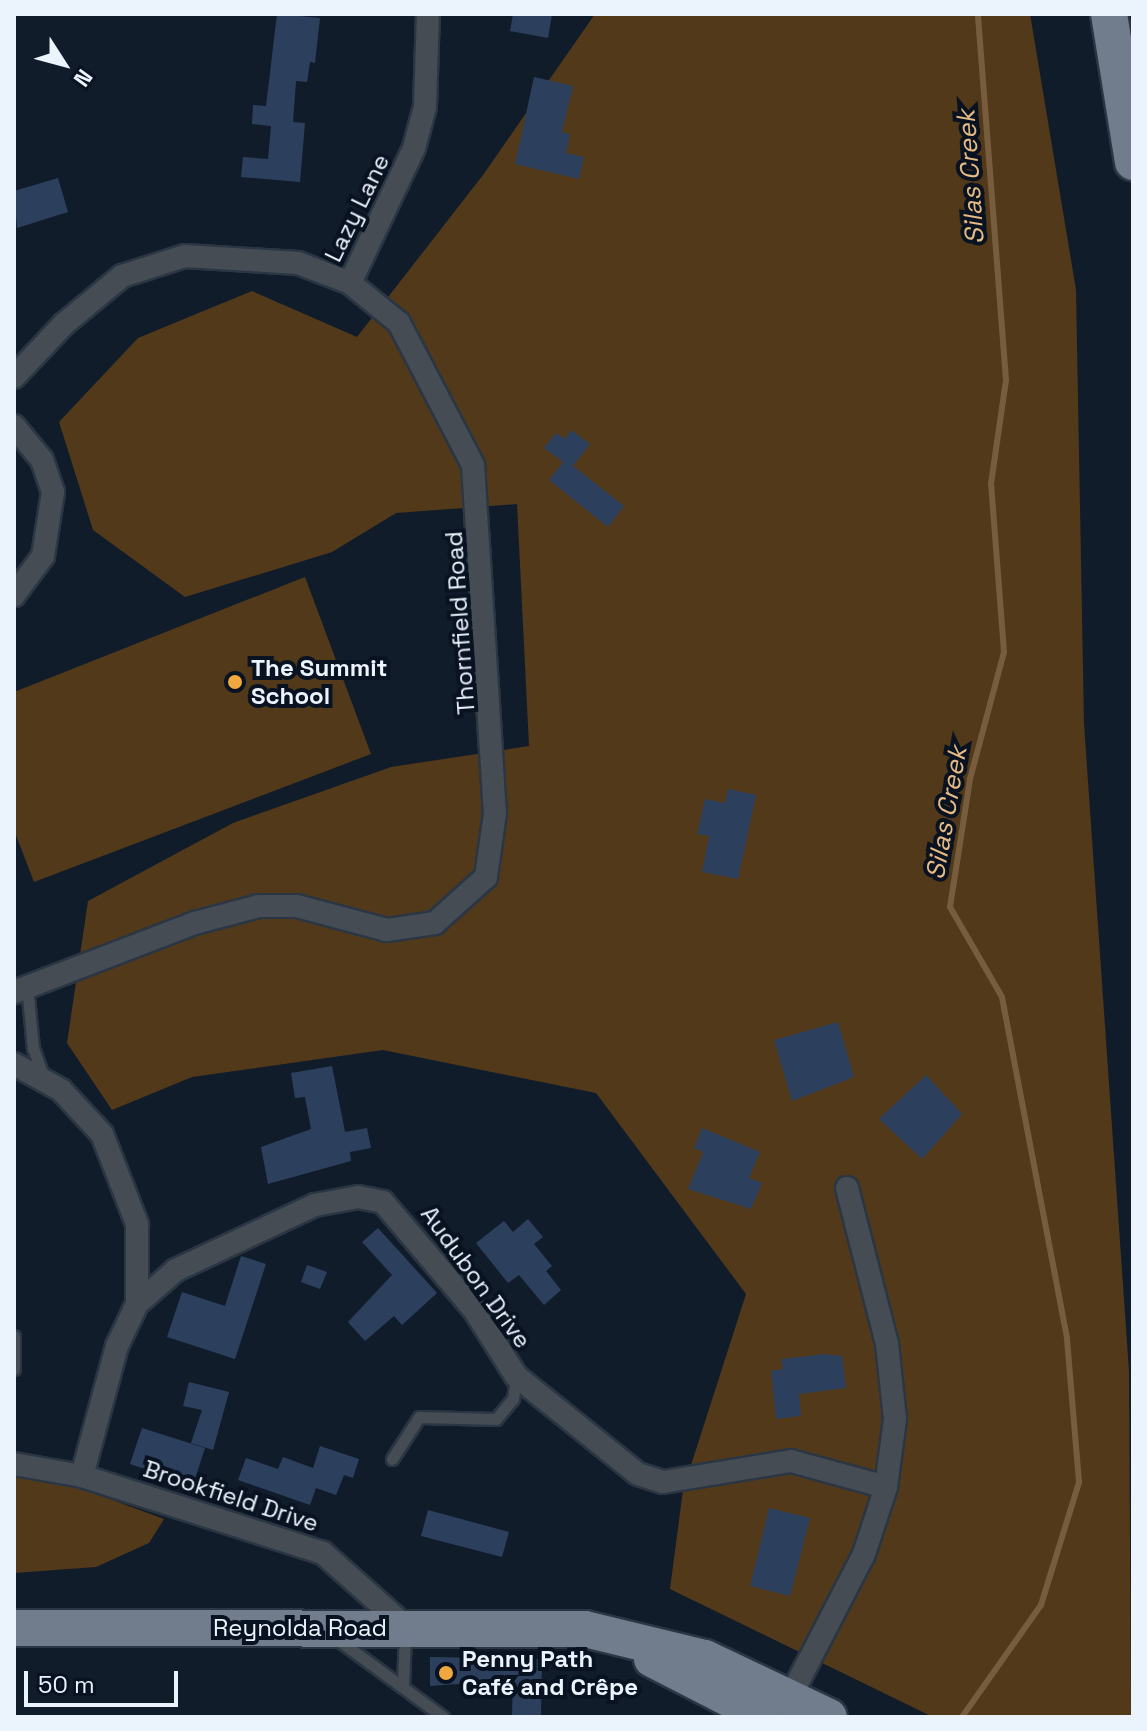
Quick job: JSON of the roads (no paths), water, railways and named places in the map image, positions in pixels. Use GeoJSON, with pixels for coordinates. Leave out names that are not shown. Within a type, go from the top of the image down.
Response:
{"type":"FeatureCollection","features":[{"type":"Feature","properties":{"kind":"main road"},"geometry":{"type":"LineString","coordinates":[[1109,14],[1133,162]]}},
{"type":"Feature","properties":{"kind":"main road","name":"Reynolda Road"},"geometry":{"type":"LineString","coordinates":[[14,1628],[585,1629],[705,1658],[778,1711],[829,1717]]}},
{"type":"Feature","properties":{"kind":"street","name":"Lazy Lane"},"geometry":{"type":"LineString","coordinates":[[350,283],[414,148],[425,107],[428,14]]}},
{"type":"Feature","properties":{"kind":"street","name":"Thornfield Road"},"geometry":{"type":"LineString","coordinates":[[14,377],[99,292],[157,263],[213,253],[270,258],[350,283],[399,323],[473,465],[494,798],[486,877],[443,918],[416,929],[387,930],[297,906],[259,906],[21,989]]}},
{"type":"Feature","properties":{"kind":"street"},"geometry":{"type":"LineString","coordinates":[[14,426],[49,476],[53,511],[43,556],[14,595]]}},
{"type":"Feature","properties":{"kind":"street"},"geometry":{"type":"LineString","coordinates":[[14,1064],[44,1078],[78,1104],[112,1151],[137,1224],[137,1304],[117,1346],[82,1476]]}},
{"type":"Feature","properties":{"kind":"street"},"geometry":{"type":"LineString","coordinates":[[778,1711],[864,1554],[886,1487],[895,1419],[887,1344],[847,1188]]}},
{"type":"Feature","properties":{"kind":"street","name":"Audubon Drive"},"geometry":{"type":"LineString","coordinates":[[137,1304],[176,1270],[315,1205],[358,1197],[383,1202],[396,1213],[475,1311],[516,1376],[638,1474],[663,1482],[791,1461],[886,1487]]}},
{"type":"Feature","properties":{"kind":"street","name":"Brookfield Drive"},"geometry":{"type":"LineString","coordinates":[[14,1464],[82,1476],[323,1553],[406,1627]]}},
{"type":"Feature","properties":{"kind":"lane"},"geometry":{"type":"LineString","coordinates":[[21,989],[33,1048],[44,1078]]}},
{"type":"Feature","properties":{"kind":"lane"},"geometry":{"type":"LineString","coordinates":[[14,1336],[14,1369]]}},
{"type":"Feature","properties":{"kind":"lane"},"geometry":{"type":"LineString","coordinates":[[392,1459],[419,1417],[496,1419],[513,1399],[516,1376]]}},
{"type":"Feature","properties":{"kind":"lane"},"geometry":{"type":"LineString","coordinates":[[403,1685],[406,1627]]}},
{"type":"Feature","properties":{"kind":"lane"},"geometry":{"type":"LineString","coordinates":[[323,1629],[443,1717]]}},
{"type":"Feature","properties":{"kind":"waterway","name":"Silas Creek"},"geometry":{"type":"LineString","coordinates":[[962,1717],[1041,1605],[1079,1482],[1067,1338],[1002,997],[950,907],[970,779],[1004,652],[991,484],[1006,380],[978,14]]}},
{"type":"Feature","properties":{"kind":"place","name":"The Summit School"},"geometry":{"type":"Point","coordinates":[235,682]}},
{"type":"Feature","properties":{"kind":"place","name":"Penny Path Café and Crêpe"},"geometry":{"type":"Point","coordinates":[446,1673]}}]}
